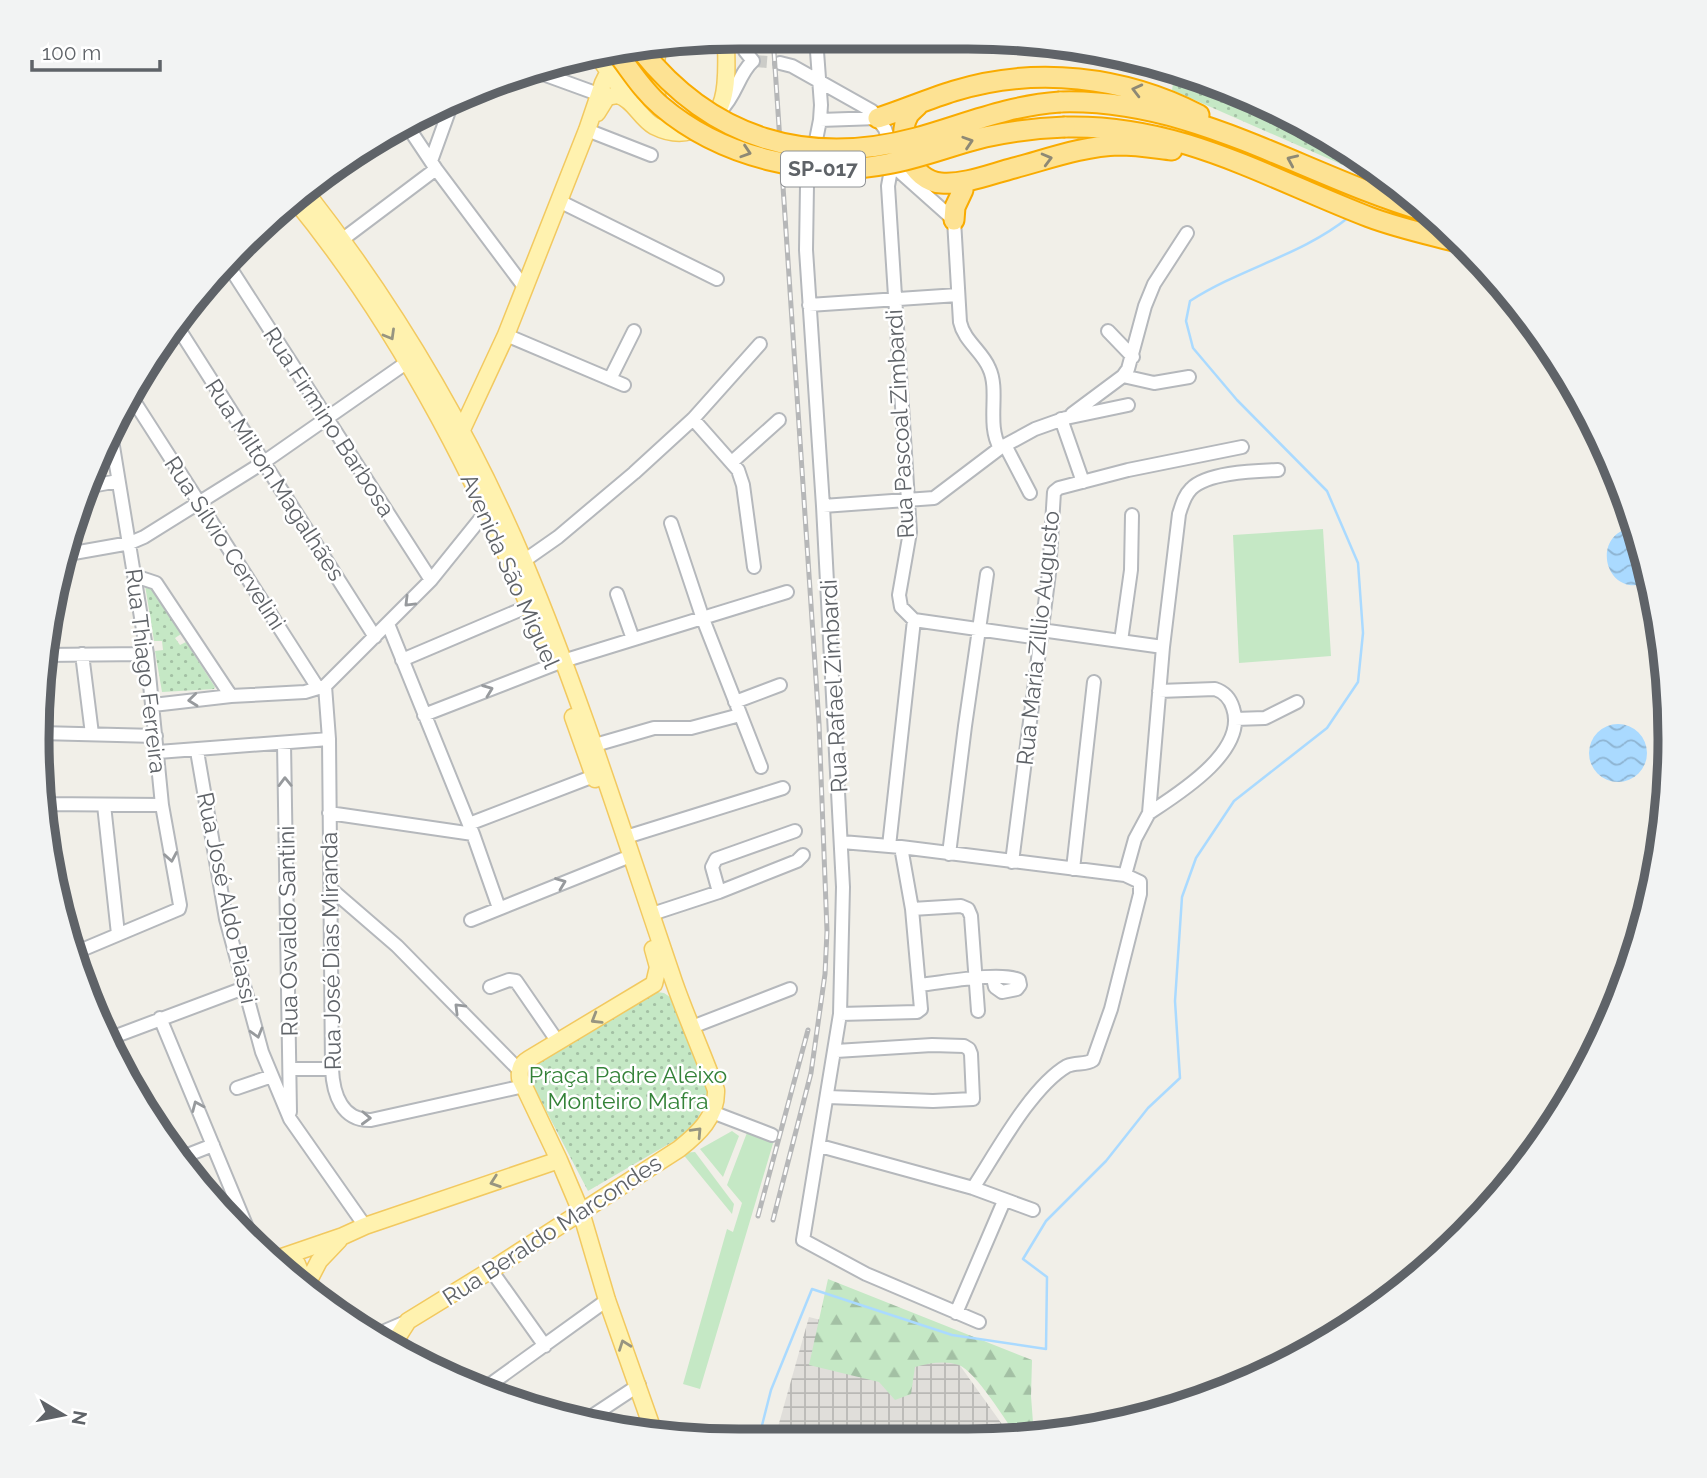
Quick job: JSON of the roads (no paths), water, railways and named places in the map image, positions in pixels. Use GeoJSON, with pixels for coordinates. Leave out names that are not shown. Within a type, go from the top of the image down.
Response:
{"type":"FeatureCollection","features":[{"type":"Feature","properties":{"kind":"highway","name":"SP-017"},"geometry":{"type":"LineString","coordinates":[[646,56],[659,72],[701,107],[729,124],[801,147],[851,150],[892,144],[1008,109],[1060,102],[1108,104],[1188,120],[1244,138],[1355,188],[1404,205]]}},
{"type":"Feature","properties":{"kind":"highway","name":"SP-017"},"geometry":{"type":"LineString","coordinates":[[613,62],[676,118],[704,135],[737,149],[795,165],[827,169],[886,165],[933,154],[982,138],[1034,128],[1104,127],[1185,142],[1372,218],[1442,238]]}},
{"type":"Feature","properties":{"kind":"highway"},"geometry":{"type":"LineString","coordinates":[[878,118],[955,91],[994,83],[1043,77],[1076,78],[1147,92],[1177,103],[1244,138]]}},
{"type":"Feature","properties":{"kind":"highway"},"geometry":{"type":"LineString","coordinates":[[919,104],[908,116],[906,153],[921,176],[936,183],[981,177],[1071,153],[1109,146],[1136,146],[1227,157]]}},
{"type":"Feature","properties":{"kind":"highway"},"geometry":{"type":"LineString","coordinates":[[912,184],[938,195],[950,194],[963,190],[981,177]]}},
{"type":"Feature","properties":{"kind":"highway"},"geometry":{"type":"LineString","coordinates":[[954,220],[955,207],[963,190]]}},
{"type":"Feature","properties":{"kind":"main road"},"geometry":{"type":"LineString","coordinates":[[613,62],[633,104],[646,120],[657,128],[682,133],[703,127],[719,112],[725,91],[726,49]]}},
{"type":"Feature","properties":{"kind":"main road"},"geometry":{"type":"LineString","coordinates":[[657,54],[654,68],[656,99],[666,120],[682,133]]}},
{"type":"Feature","properties":{"kind":"main road"},"geometry":{"type":"LineString","coordinates":[[454,448],[506,335],[587,130],[598,94],[613,62]]}},
{"type":"Feature","properties":{"kind":"main road"},"geometry":{"type":"LineString","coordinates":[[587,130],[607,97],[618,94],[633,104]]}},
{"type":"Feature","properties":{"kind":"main road","name":"Avenida São Miguel"},"geometry":{"type":"LineString","coordinates":[[305,203],[343,239],[408,338],[462,431],[594,745],[680,1000],[716,1090],[712,1112]]}},
{"type":"Feature","properties":{"kind":"main road","name":"Avenida São Miguel"},"geometry":{"type":"LineString","coordinates":[[303,204],[368,298],[454,448],[485,513],[519,564],[529,606],[558,663],[657,961],[654,984]]}},
{"type":"Feature","properties":{"kind":"main road"},"geometry":{"type":"LineString","coordinates":[[651,1423],[607,1300],[581,1212],[522,1078],[522,1064],[654,984],[670,987],[680,1000]]}},
{"type":"Feature","properties":{"kind":"main road","name":"Rua Beraldo Marcondes"},"geometry":{"type":"LineString","coordinates":[[397,1339],[408,1321],[679,1149],[698,1133],[712,1112]]}},
{"type":"Feature","properties":{"kind":"main road"},"geometry":{"type":"LineString","coordinates":[[283,1257],[559,1160]]}},
{"type":"Feature","properties":{"kind":"main road"},"geometry":{"type":"LineString","coordinates":[[310,1278],[319,1261],[343,1236]]}},
{"type":"Feature","properties":{"kind":"street"},"geometry":{"type":"LineString","coordinates":[[719,112],[733,96],[746,69],[754,61],[744,49]]}},
{"type":"Feature","properties":{"kind":"street","name":"Rua Rafael Zimbardi"},"geometry":{"type":"LineString","coordinates":[[817,49],[820,120],[807,185],[806,250],[824,506],[842,842],[840,1014],[803,1240],[866,1274],[956,1313]]}},
{"type":"Feature","properties":{"kind":"street"},"geometry":{"type":"LineString","coordinates":[[780,63],[792,66],[872,111],[885,130],[902,175],[954,220],[962,329],[991,375],[995,435],[1030,493]]}},
{"type":"Feature","properties":{"kind":"street"},"geometry":{"type":"LineString","coordinates":[[549,76],[598,94]]}},
{"type":"Feature","properties":{"kind":"street"},"geometry":{"type":"LineString","coordinates":[[343,239],[434,165],[449,113]]}},
{"type":"Feature","properties":{"kind":"street"},"geometry":{"type":"LineString","coordinates":[[820,120],[878,118]]}},
{"type":"Feature","properties":{"kind":"street"},"geometry":{"type":"LineString","coordinates":[[587,130],[651,155]]}},
{"type":"Feature","properties":{"kind":"street"},"geometry":{"type":"LineString","coordinates":[[411,132],[525,288]]}},
{"type":"Feature","properties":{"kind":"street","name":"Rua Pascoal Zimbardi"},"geometry":{"type":"LineString","coordinates":[[896,163],[888,186],[910,532],[899,595],[901,607],[914,621]]}},
{"type":"Feature","properties":{"kind":"street"},"geometry":{"type":"LineString","coordinates":[[559,201],[717,279]]}},
{"type":"Feature","properties":{"kind":"street"},"geometry":{"type":"LineString","coordinates":[[1063,418],[1124,376],[1133,357],[1154,284],[1187,233]]}},
{"type":"Feature","properties":{"kind":"street","name":"Rua Firmino Barbosa"},"geometry":{"type":"LineString","coordinates":[[232,271],[431,580]]}},
{"type":"Feature","properties":{"kind":"street"},"geometry":{"type":"LineString","coordinates":[[809,304],[958,295]]}},
{"type":"Feature","properties":{"kind":"street"},"geometry":{"type":"LineString","coordinates":[[610,379],[634,331]]}},
{"type":"Feature","properties":{"kind":"street"},"geometry":{"type":"LineString","coordinates":[[1108,331],[1133,357]]}},
{"type":"Feature","properties":{"kind":"street","name":"Rua Milton Magalhães"},"geometry":{"type":"LineString","coordinates":[[182,333],[375,637]]}},
{"type":"Feature","properties":{"kind":"street"},"geometry":{"type":"LineString","coordinates":[[506,335],[624,385]]}},
{"type":"Feature","properties":{"kind":"street"},"geometry":{"type":"LineString","coordinates":[[519,564],[597,506],[693,419],[760,344]]}},
{"type":"Feature","properties":{"kind":"street"},"geometry":{"type":"LineString","coordinates":[[75,553],[130,544],[144,537],[264,462],[406,363]]}},
{"type":"Feature","properties":{"kind":"street"},"geometry":{"type":"LineString","coordinates":[[1124,376],[1154,383],[1189,377]]}},
{"type":"Feature","properties":{"kind":"street","name":"Rua Sílvio Cervelini"},"geometry":{"type":"LineString","coordinates":[[136,404],[322,687]]}},
{"type":"Feature","properties":{"kind":"street"},"geometry":{"type":"LineString","coordinates":[[824,506],[928,499],[939,495],[1002,447],[1035,429],[1063,418],[1128,405]]}},
{"type":"Feature","properties":{"kind":"street"},"geometry":{"type":"LineString","coordinates":[[1063,418],[1083,482]]}},
{"type":"Feature","properties":{"kind":"street"},"geometry":{"type":"LineString","coordinates":[[693,419],[738,470],[743,485],[754,567]]}},
{"type":"Feature","properties":{"kind":"street"},"geometry":{"type":"LineString","coordinates":[[732,462],[779,420]]}},
{"type":"Feature","properties":{"kind":"street","name":"Rua Maria Zillio Augusto"},"geometry":{"type":"LineString","coordinates":[[1013,862],[1049,573],[1054,492],[1059,488],[1128,470],[1242,447]]}},
{"type":"Feature","properties":{"kind":"street","name":"Rua Thiago Ferreira"},"geometry":{"type":"LineString","coordinates":[[113,449],[147,654],[162,805],[179,909],[118,934]]}},
{"type":"Feature","properties":{"kind":"street"},"geometry":{"type":"LineString","coordinates":[[1215,453],[1219,477]]}},
{"type":"Feature","properties":{"kind":"street"},"geometry":{"type":"LineString","coordinates":[[1129,876],[1130,852],[1149,813],[1163,647],[1179,514],[1184,497],[1198,483],[1219,477],[1278,470]]}},
{"type":"Feature","properties":{"kind":"street"},"geometry":{"type":"LineString","coordinates":[[98,485],[118,481]]}},
{"type":"Feature","properties":{"kind":"street"},"geometry":{"type":"LineString","coordinates":[[153,705],[231,696],[306,692],[322,687],[431,580],[485,513]]}},
{"type":"Feature","properties":{"kind":"street"},"geometry":{"type":"LineString","coordinates":[[1121,641],[1131,570],[1132,515]]}},
{"type":"Feature","properties":{"kind":"street"},"geometry":{"type":"LineString","coordinates":[[671,523],[703,619],[761,767]]}},
{"type":"Feature","properties":{"kind":"street"},"geometry":{"type":"LineString","coordinates":[[949,855],[987,574]]}},
{"type":"Feature","properties":{"kind":"street"},"geometry":{"type":"LineString","coordinates":[[135,576],[151,579],[156,583],[231,696]]}},
{"type":"Feature","properties":{"kind":"street"},"geometry":{"type":"LineString","coordinates":[[424,715],[558,663],[787,593]]}},
{"type":"Feature","properties":{"kind":"street"},"geometry":{"type":"LineString","coordinates":[[617,594],[634,639]]}},
{"type":"Feature","properties":{"kind":"street"},"geometry":{"type":"LineString","coordinates":[[402,660],[529,606]]}},
{"type":"Feature","properties":{"kind":"street"},"geometry":{"type":"LineString","coordinates":[[840,1014],[917,1012],[921,1007],[912,909],[895,846],[914,621],[979,630],[1121,641],[1163,647]]}},
{"type":"Feature","properties":{"kind":"street"},"geometry":{"type":"LineString","coordinates":[[388,624],[471,829],[499,908]]}},
{"type":"Feature","properties":{"kind":"street"},"geometry":{"type":"LineString","coordinates":[[82,654],[92,734]]}},
{"type":"Feature","properties":{"kind":"street"},"geometry":{"type":"LineString","coordinates":[[54,655],[147,654]]}},
{"type":"Feature","properties":{"kind":"street"},"geometry":{"type":"LineString","coordinates":[[1073,869],[1094,682]]}},
{"type":"Feature","properties":{"kind":"street"},"geometry":{"type":"LineString","coordinates":[[735,702],[780,685]]}},
{"type":"Feature","properties":{"kind":"street","name":"Rua José Dias Miranda"},"geometry":{"type":"LineString","coordinates":[[322,687],[329,739],[332,1069],[341,1106],[348,1115],[371,1120],[522,1078]]}},
{"type":"Feature","properties":{"kind":"street"},"geometry":{"type":"LineString","coordinates":[[1149,813],[1191,786],[1217,759],[1231,738],[1235,719],[1231,702],[1223,691],[1159,691]]}},
{"type":"Feature","properties":{"kind":"street"},"geometry":{"type":"LineString","coordinates":[[1235,719],[1265,719],[1297,702]]}},
{"type":"Feature","properties":{"kind":"street"},"geometry":{"type":"LineString","coordinates":[[594,745],[654,728],[691,728],[740,716]]}},
{"type":"Feature","properties":{"kind":"street"},"geometry":{"type":"LineString","coordinates":[[49,733],[156,736]]}},
{"type":"Feature","properties":{"kind":"street"},"geometry":{"type":"LineString","coordinates":[[158,752],[329,739]]}},
{"type":"Feature","properties":{"kind":"street","name":"Rua Osvaldo Santini"},"geometry":{"type":"LineString","coordinates":[[284,743],[290,1119]]}},
{"type":"Feature","properties":{"kind":"street","name":"Rua José Aldo Piassi"},"geometry":{"type":"LineString","coordinates":[[197,751],[226,919],[262,1052],[290,1119],[365,1226]]}},
{"type":"Feature","properties":{"kind":"street"},"geometry":{"type":"LineString","coordinates":[[329,813],[471,829],[594,776]]}},
{"type":"Feature","properties":{"kind":"street"},"geometry":{"type":"LineString","coordinates":[[625,837],[783,788]]}},
{"type":"Feature","properties":{"kind":"street"},"geometry":{"type":"LineString","coordinates":[[52,804],[162,805]]}},
{"type":"Feature","properties":{"kind":"street"},"geometry":{"type":"LineString","coordinates":[[83,949],[118,934],[104,804]]}},
{"type":"Feature","properties":{"kind":"street"},"geometry":{"type":"LineString","coordinates":[[719,892],[712,867],[716,859],[795,831]]}},
{"type":"Feature","properties":{"kind":"street"},"geometry":{"type":"LineString","coordinates":[[842,842],[895,846],[1129,876],[1140,882],[1140,894],[1111,1009],[1093,1060],[1090,1063],[1067,1067],[1034,1098],[973,1188]]}},
{"type":"Feature","properties":{"kind":"street"},"geometry":{"type":"LineString","coordinates":[[652,914],[719,892],[797,861],[803,855]]}},
{"type":"Feature","properties":{"kind":"street"},"geometry":{"type":"LineString","coordinates":[[471,920],[623,859]]}},
{"type":"Feature","properties":{"kind":"street"},"geometry":{"type":"LineString","coordinates":[[331,889],[397,946],[522,1078]]}},
{"type":"Feature","properties":{"kind":"street"},"geometry":{"type":"LineString","coordinates":[[912,909],[961,906],[968,909],[971,916],[978,1012]]}},
{"type":"Feature","properties":{"kind":"street"},"geometry":{"type":"LineString","coordinates":[[919,985],[993,978]]}},
{"type":"Feature","properties":{"kind":"street"},"geometry":{"type":"LineString","coordinates":[[490,987],[509,979],[516,981],[558,1042]]}},
{"type":"Feature","properties":{"kind":"street"},"geometry":{"type":"LineString","coordinates":[[116,1036],[244,988]]}},
{"type":"Feature","properties":{"kind":"street"},"geometry":{"type":"LineString","coordinates":[[692,1027],[790,989]]}},
{"type":"Feature","properties":{"kind":"street"},"geometry":{"type":"LineString","coordinates":[[160,1018],[244,1219]]}},
{"type":"Feature","properties":{"kind":"street"},"geometry":{"type":"LineString","coordinates":[[828,1097],[933,1101],[973,1099],[971,1054],[964,1046],[932,1045],[836,1051]]}},
{"type":"Feature","properties":{"kind":"street"},"geometry":{"type":"LineString","coordinates":[[290,1069],[332,1069]]}},
{"type":"Feature","properties":{"kind":"street"},"geometry":{"type":"LineString","coordinates":[[237,1088],[272,1076]]}},
{"type":"Feature","properties":{"kind":"street"},"geometry":{"type":"LineString","coordinates":[[712,1112],[772,1135]]}},
{"type":"Feature","properties":{"kind":"street"},"geometry":{"type":"LineString","coordinates":[[189,1155],[213,1145]]}},
{"type":"Feature","properties":{"kind":"street"},"geometry":{"type":"LineString","coordinates":[[820,1146],[973,1188],[1033,1210]]}},
{"type":"Feature","properties":{"kind":"street"},"geometry":{"type":"LineString","coordinates":[[979,1322],[956,1313],[1004,1200]]}},
{"type":"Feature","properties":{"kind":"street"},"geometry":{"type":"LineString","coordinates":[[491,1270],[545,1346]]}},
{"type":"Feature","properties":{"kind":"street"},"geometry":{"type":"LineString","coordinates":[[493,1383],[607,1300]]}},
{"type":"Feature","properties":{"kind":"street"},"geometry":{"type":"LineString","coordinates":[[385,1331],[408,1321]]}},
{"type":"Feature","properties":{"kind":"street"},"geometry":{"type":"LineString","coordinates":[[595,1414],[639,1385]]}},
{"type":"Feature","properties":{"kind":"water"},"geometry":{"type":"Polygon","coordinates":[[[1625,530],[1640,584],[1621,582],[1612,574],[1608,563],[1607,551],[1611,540],[1625,530]]]}},
{"type":"Feature","properties":{"kind":"water"},"geometry":{"type":"Polygon","coordinates":[[[1612,724],[1624,724],[1639,732],[1647,747],[1647,759],[1639,774],[1624,782],[1612,782],[1597,774],[1589,759],[1589,747],[1597,732],[1612,724]]]}},
{"type":"Feature","properties":{"kind":"waterway"},"geometry":{"type":"LineString","coordinates":[[761,1429],[771,1390],[812,1289],[952,1335],[1046,1349],[1047,1277],[1023,1259],[1046,1221],[1106,1161],[1148,1108],[1180,1078],[1175,1001],[1182,897],[1196,858],[1234,801],[1327,728],[1358,682],[1363,633],[1358,563],[1327,491],[1237,400],[1193,348],[1186,321],[1190,301],[1230,279],[1312,242],[1349,217]]}},
{"type":"Feature","properties":{"kind":"tunnel"},"geometry":{"type":"LineString","coordinates":[[755,61],[780,63]]}},
{"type":"Feature","properties":{"kind":"railway"},"geometry":{"type":"LineString","coordinates":[[773,1220],[811,1073],[825,974],[827,931],[819,724],[774,49]]}},
{"type":"Feature","properties":{"kind":"railway"},"geometry":{"type":"LineString","coordinates":[[758,1216],[808,1030]]}},
{"type":"Feature","properties":{"kind":"park label","name":"Praça Padre Aleixo Monteiro Mafra"},"geometry":{"type":"Point","coordinates":[628,1088]}}]}
